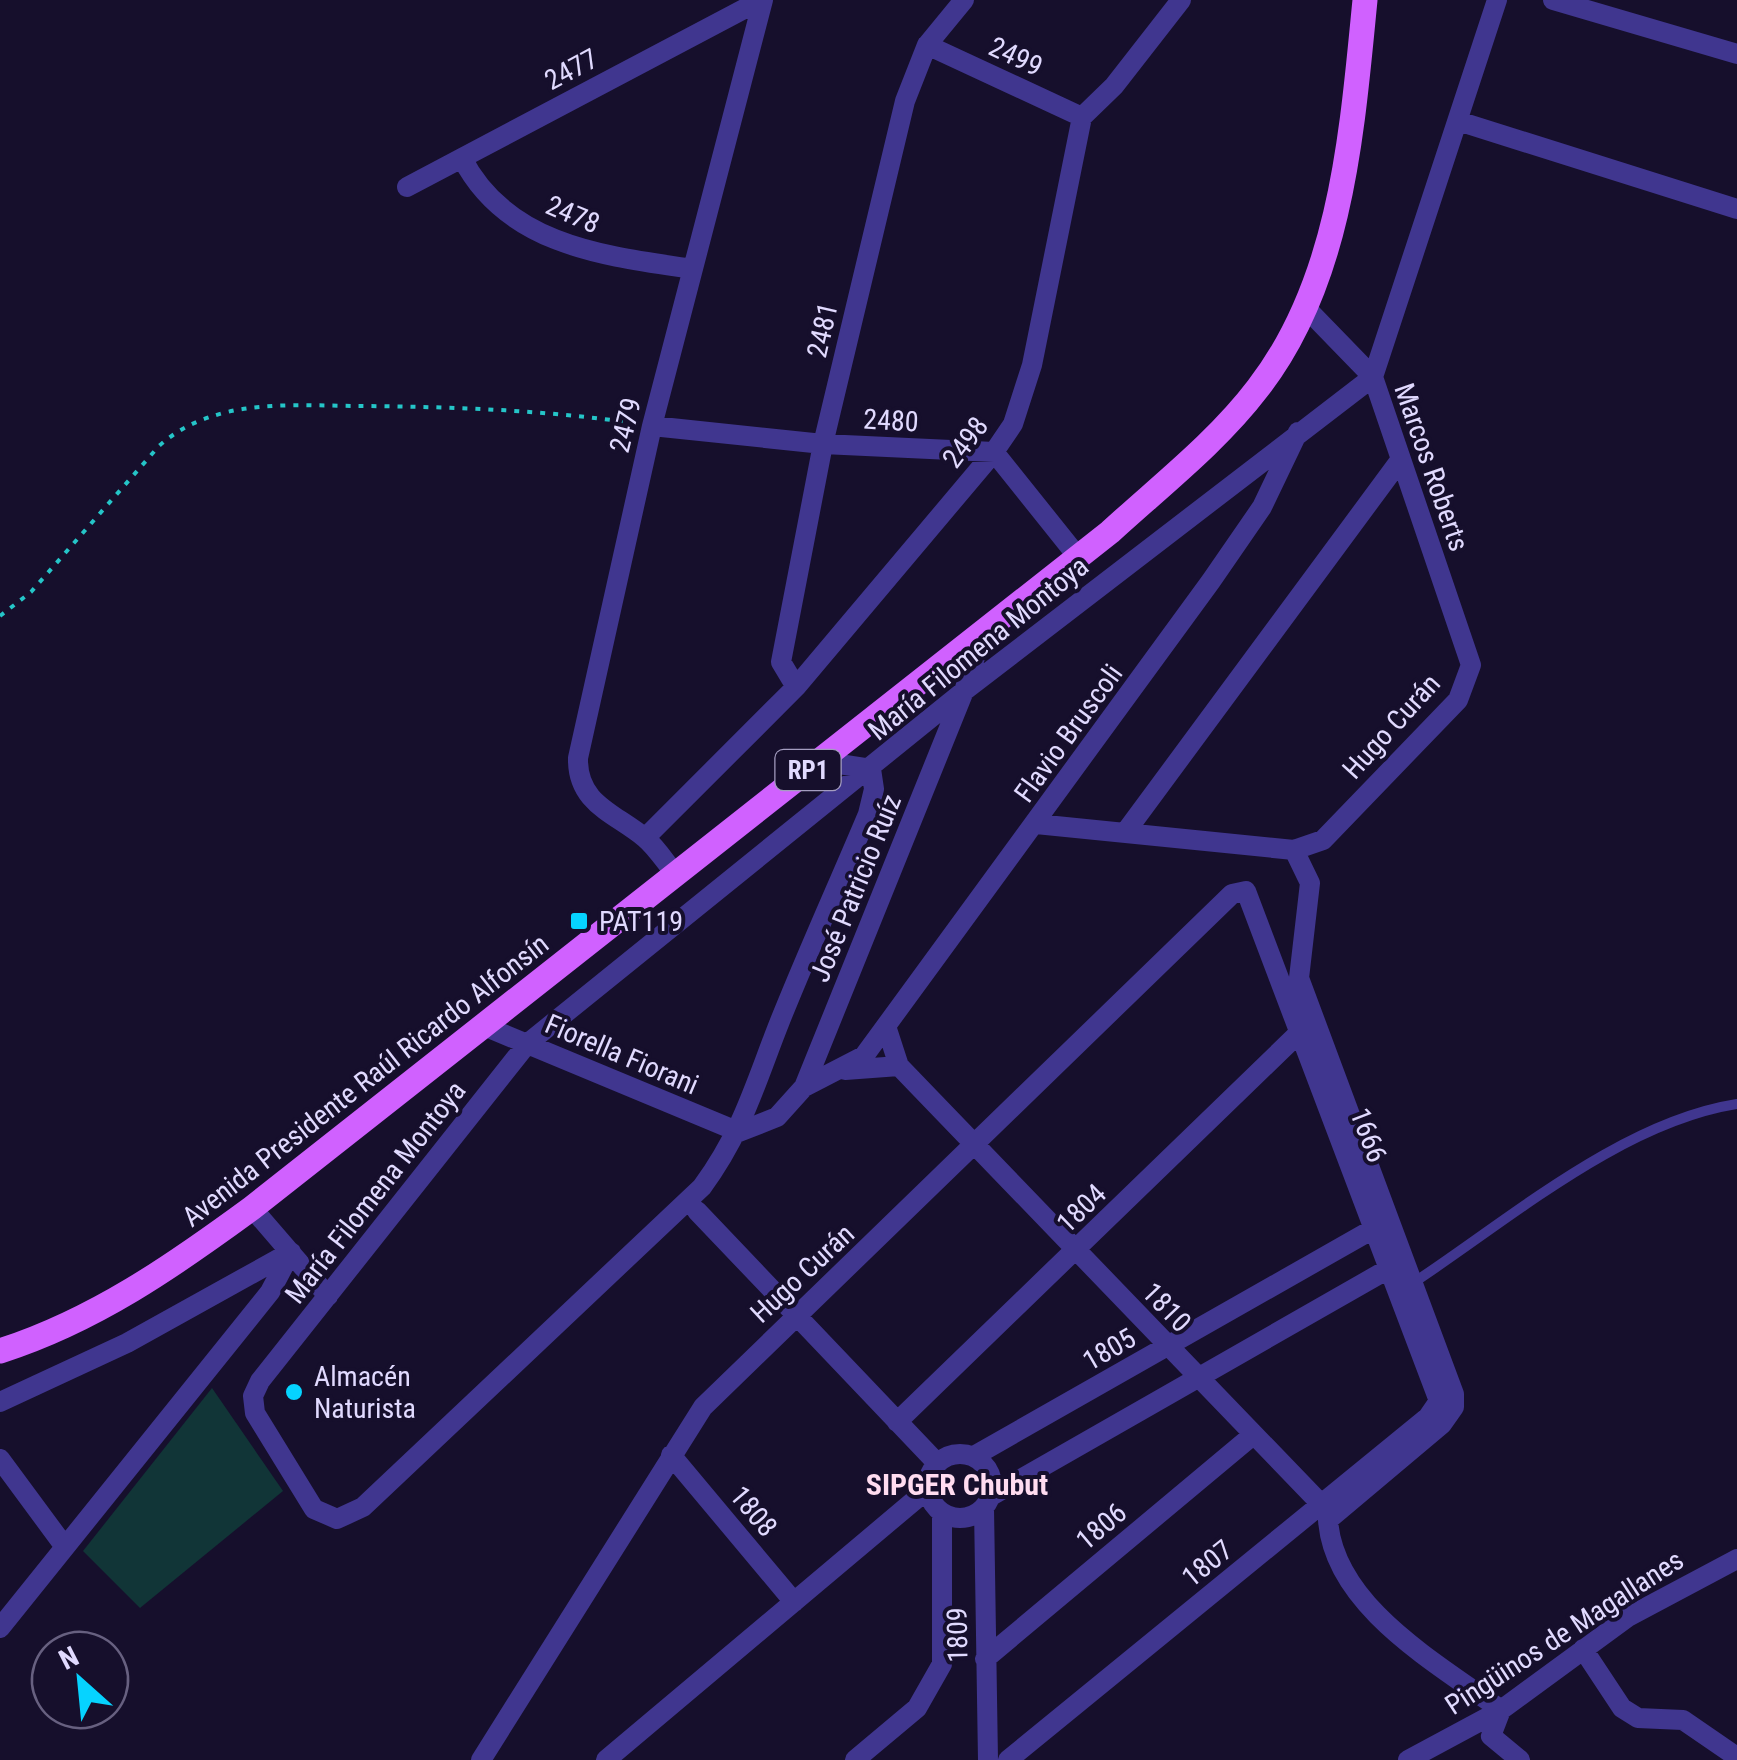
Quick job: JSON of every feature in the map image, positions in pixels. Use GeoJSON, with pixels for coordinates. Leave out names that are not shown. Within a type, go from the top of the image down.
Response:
{"type":"FeatureCollection","features":[{"type":"Feature","properties":{"kind":"main road","name":"Avenida Presidente Raúl Ricardo Alfonsín"},"geometry":{"type":"LineString","coordinates":[[0,1350],[70,1324],[134,1289],[252,1208],[1078,557],[1220,431],[1258,388],[1306,308],[1324,257],[1346,154],[1364,0]]}},
{"type":"Feature","properties":{"kind":"street","name":"2477"},"geometry":{"type":"LineString","coordinates":[[407,187],[762,0]]}},
{"type":"Feature","properties":{"kind":"street","name":"2479"},"geometry":{"type":"LineString","coordinates":[[676,875],[645,838],[596,806],[578,775],[652,426],[762,0]]}},
{"type":"Feature","properties":{"kind":"street","name":"2481"},"geometry":{"type":"LineString","coordinates":[[796,686],[781,662],[823,444],[905,101],[927,45],[964,0]]}},
{"type":"Feature","properties":{"kind":"street"},"geometry":{"type":"LineString","coordinates":[[1082,118],[1114,86],[1181,0]]}},
{"type":"Feature","properties":{"kind":"street"},"geometry":{"type":"LineString","coordinates":[[1373,377],[1496,0]]}},
{"type":"Feature","properties":{"kind":"street"},"geometry":{"type":"LineString","coordinates":[[1552,0],[1737,54]]}},
{"type":"Feature","properties":{"kind":"street","name":"2499"},"geometry":{"type":"LineString","coordinates":[[927,45],[1082,118]]}},
{"type":"Feature","properties":{"kind":"street","name":"2498"},"geometry":{"type":"LineString","coordinates":[[645,838],[796,686],[994,452],[1013,424],[1032,365],[1082,118]]}},
{"type":"Feature","properties":{"kind":"street"},"geometry":{"type":"LineString","coordinates":[[1458,121],[1737,210]]}},
{"type":"Feature","properties":{"kind":"street","name":"2478"},"geometry":{"type":"LineString","coordinates":[[462,158],[475,184],[502,210],[548,238],[588,254],[694,269]]}},
{"type":"Feature","properties":{"kind":"street","name":"Marcos Roberts"},"geometry":{"type":"LineString","coordinates":[[1306,308],[1373,377],[1471,665]]}},
{"type":"Feature","properties":{"kind":"street","name":"María Filomena Montoya"},"geometry":{"type":"LineString","coordinates":[[254,1396],[260,1381],[527,1044],[871,770],[964,691],[1298,430],[1373,377]]}},
{"type":"Feature","properties":{"kind":"street","name":"2480"},"geometry":{"type":"LineString","coordinates":[[652,426],[823,444],[994,452]]}},
{"type":"Feature","properties":{"kind":"street","name":"Flavio Bruscoli"},"geometry":{"type":"LineString","coordinates":[[843,1070],[864,1056],[1036,824],[1262,507],[1298,430]]}},
{"type":"Feature","properties":{"kind":"street"},"geometry":{"type":"LineString","coordinates":[[994,452],[1078,557]]}},
{"type":"Feature","properties":{"kind":"street"},"geometry":{"type":"LineString","coordinates":[[1127,830],[1401,459]]}},
{"type":"Feature","properties":{"kind":"street","name":"José Patricio Ruíz"},"geometry":{"type":"LineString","coordinates":[[739,1132],[777,1117],[804,1087],[964,691],[983,633]]}},
{"type":"Feature","properties":{"kind":"street","name":"Hugo Curán"},"geometry":{"type":"LineString","coordinates":[[1294,850],[1323,840],[1458,700],[1471,665]]}},
{"type":"Feature","properties":{"kind":"street","name":"José Patricio Ruíz"},"geometry":{"type":"LineString","coordinates":[[254,1396],[255,1413],[314,1509],[337,1519],[363,1507],[702,1187],[739,1132],[780,1020],[868,814],[874,789],[871,770],[820,761]]}},
{"type":"Feature","properties":{"kind":"street"},"geometry":{"type":"LineString","coordinates":[[1036,824],[1127,830],[1294,850],[1310,883],[1299,978],[1450,1382],[1454,1407],[1442,1424],[1325,1512]]}},
{"type":"Feature","properties":{"kind":"street","name":"Hugo Curán"},"geometry":{"type":"LineString","coordinates":[[481,1760],[703,1407],[1240,890]]}},
{"type":"Feature","properties":{"kind":"street","name":"1666"},"geometry":{"type":"LineString","coordinates":[[1240,890],[1250,896],[1437,1391],[1437,1405]]}},
{"type":"Feature","properties":{"kind":"street","name":"Fiorella Fiorani"},"geometry":{"type":"LineString","coordinates":[[484,1026],[739,1132]]}},
{"type":"Feature","properties":{"kind":"street"},"geometry":{"type":"LineString","coordinates":[[804,1087],[843,1070],[899,1066],[886,1026]]}},
{"type":"Feature","properties":{"kind":"street","name":"1804"},"geometry":{"type":"LineString","coordinates":[[897,1422],[1301,1030]]}},
{"type":"Feature","properties":{"kind":"street","name":"1810"},"geometry":{"type":"LineString","coordinates":[[899,1066],[1325,1512],[1347,1574],[1372,1610],[1404,1640],[1501,1710]]}},
{"type":"Feature","properties":{"kind":"street"},"geometry":{"type":"LineString","coordinates":[[650,1236],[672,1229],[722,1184],[726,1154]]}},
{"type":"Feature","properties":{"kind":"street"},"geometry":{"type":"LineString","coordinates":[[252,1208],[328,1296]]}},
{"type":"Feature","properties":{"kind":"street"},"geometry":{"type":"LineString","coordinates":[[696,1211],[937,1463]]}},
{"type":"Feature","properties":{"kind":"street","name":"1805"},"geometry":{"type":"LineString","coordinates":[[974,1456],[1375,1228]]}},
{"type":"Feature","properties":{"kind":"street"},"geometry":{"type":"LineString","coordinates":[[0,1402],[127,1342],[291,1252]]}},
{"type":"Feature","properties":{"kind":"street","name":"María Filomena Montoya"},"geometry":{"type":"LineString","coordinates":[[0,1628],[270,1292],[291,1252]]}},
{"type":"Feature","properties":{"kind":"street"},"geometry":{"type":"LineString","coordinates":[[928,1489],[942,1513],[964,1518],[1198,1377],[1390,1268]]}},
{"type":"Feature","properties":{"kind":"street","name":"1807"},"geometry":{"type":"LineString","coordinates":[[1008,1760],[1325,1512],[1437,1405]]}},
{"type":"Feature","properties":{"kind":"street","name":"1806"},"geometry":{"type":"LineString","coordinates":[[985,1659],[1253,1435]]}},
{"type":"Feature","properties":{"kind":"street","name":"1808"},"geometry":{"type":"LineString","coordinates":[[671,1455],[794,1602]]}},
{"type":"Feature","properties":{"kind":"street"},"geometry":{"type":"LineString","coordinates":[[606,1760],[928,1489],[937,1463],[950,1455],[974,1456],[990,1473],[988,1502]]}},
{"type":"Feature","properties":{"kind":"street"},"geometry":{"type":"LineString","coordinates":[[0,1459],[65,1547]]}},
{"type":"Feature","properties":{"kind":"street","name":"1809"},"geometry":{"type":"LineString","coordinates":[[988,1502],[988,1760]]}},
{"type":"Feature","properties":{"kind":"street","name":"1809"},"geometry":{"type":"LineString","coordinates":[[855,1760],[924,1700],[942,1664],[942,1513]]}},
{"type":"Feature","properties":{"kind":"street","name":"Pingüinos de Magallanes"},"geometry":{"type":"LineString","coordinates":[[1416,1757],[1501,1710],[1678,1587],[1737,1559]]}},
{"type":"Feature","properties":{"kind":"street"},"geometry":{"type":"LineString","coordinates":[[1583,1650],[1622,1708],[1638,1718],[1683,1720],[1737,1757]]}},
{"type":"Feature","properties":{"kind":"street"},"geometry":{"type":"LineString","coordinates":[[1501,1710],[1491,1736],[1520,1760]]}},
{"type":"Feature","properties":{"kind":"lane"},"geometry":{"type":"LineString","coordinates":[[1412,1284],[1633,1136],[1676,1117],[1737,1104]]}},
{"type":"Feature","properties":{"kind":"path"},"geometry":{"type":"LineString","coordinates":[[0,616],[30,592],[178,429],[231,411],[314,406],[522,408],[652,426]]}},
{"type":"Feature","properties":{"kind":"green space"},"geometry":{"type":"Polygon","coordinates":[[[212,1388],[283,1491],[140,1608],[83,1551],[212,1388]]]}},
{"type":"Feature","properties":{"kind":"place","name":"PAT119"},"geometry":{"type":"Point","coordinates":[579,921]}},
{"type":"Feature","properties":{"kind":"place","name":"Almacén Naturista"},"geometry":{"type":"Point","coordinates":[294,1392]}},
{"type":"Feature","properties":{"kind":"district","name":"SIPGER Chubut"},"geometry":{"type":"Point","coordinates":[957,1485]}}]}
